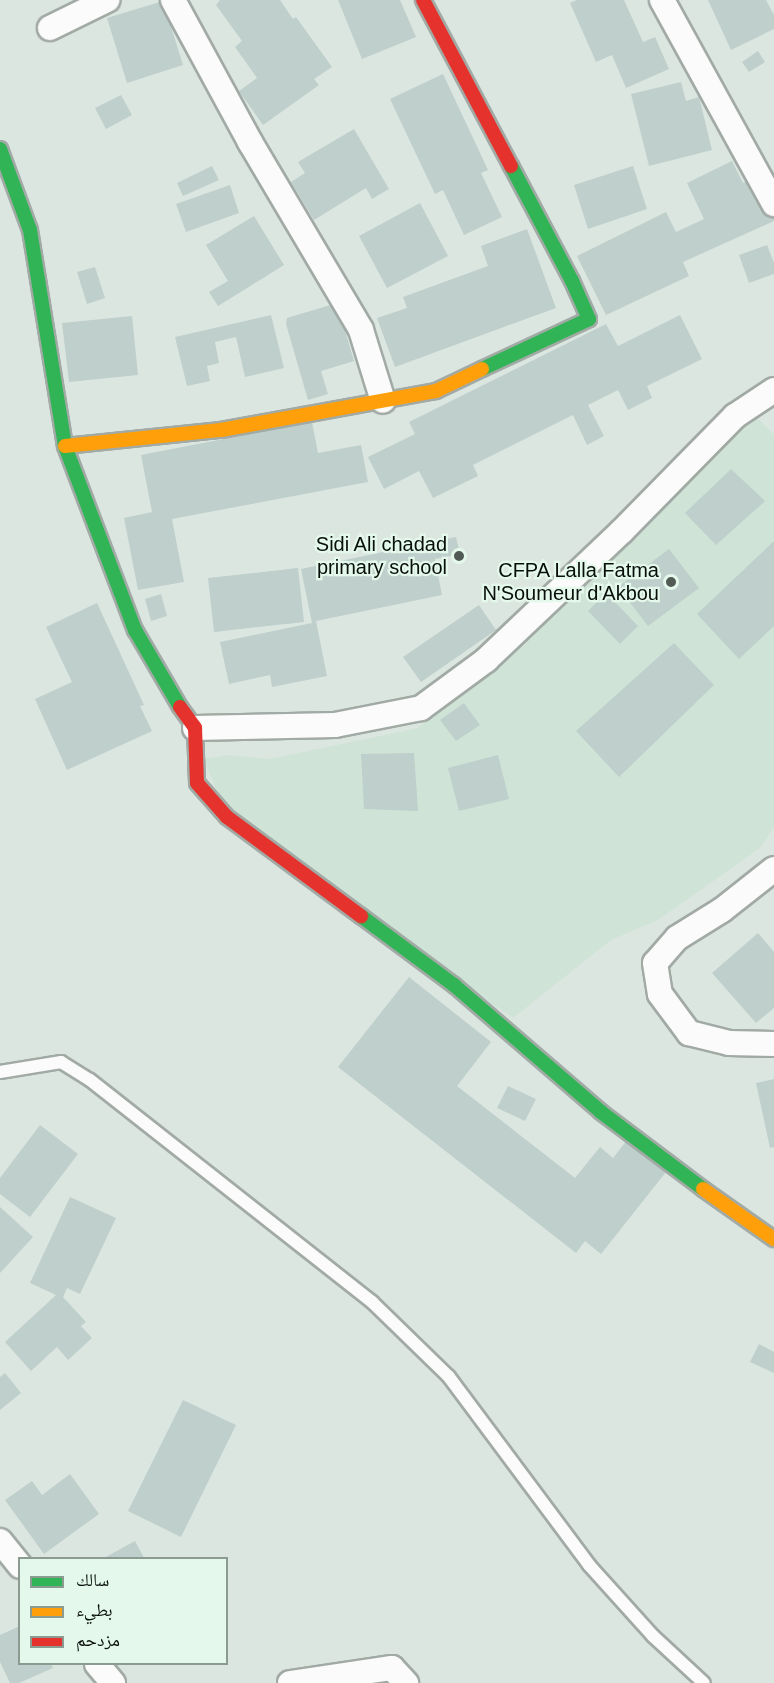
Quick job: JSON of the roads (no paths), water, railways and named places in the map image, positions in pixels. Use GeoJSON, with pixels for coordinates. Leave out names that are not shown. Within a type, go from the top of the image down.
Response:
{"type":"FeatureCollection","features":[{"type":"Feature","properties":{"kind":"street"},"geometry":{"type":"LineString","coordinates":[[50,28],[107,0]]}},
{"type":"Feature","properties":{"kind":"street"},"geometry":{"type":"LineString","coordinates":[[173,0],[250,142],[361,330],[383,401]]}},
{"type":"Feature","properties":{"kind":"street"},"geometry":{"type":"LineString","coordinates":[[65,446],[221,430],[436,391],[589,319],[567,270],[423,0]]}},
{"type":"Feature","properties":{"kind":"street"},"geometry":{"type":"LineString","coordinates":[[662,0],[774,204]]}},
{"type":"Feature","properties":{"kind":"street"},"geometry":{"type":"LineString","coordinates":[[0,149],[30,230],[65,446],[135,630],[167,689],[195,728],[197,783],[227,817],[454,985],[601,1112],[739,1216],[774,1239]]}},
{"type":"Feature","properties":{"kind":"street"},"geometry":{"type":"LineString","coordinates":[[195,728],[335,725],[421,708],[486,660],[621,532],[735,416],[774,390]]}},
{"type":"Feature","properties":{"kind":"street"},"geometry":{"type":"LineString","coordinates":[[774,869],[722,910],[677,938],[655,963],[660,994],[689,1033],[729,1043],[774,1044]]}},
{"type":"Feature","properties":{"kind":"street"},"geometry":{"type":"LineString","coordinates":[[0,1541],[18,1564]]}},
{"type":"Feature","properties":{"kind":"street"},"geometry":{"type":"LineString","coordinates":[[98,1665],[113,1683]]}},
{"type":"Feature","properties":{"kind":"street"},"geometry":{"type":"LineString","coordinates":[[290,1683],[392,1668],[406,1683]]}},
{"type":"Feature","properties":{"kind":"lane"},"geometry":{"type":"LineString","coordinates":[[0,1072],[61,1062],[90,1080],[372,1302],[449,1377],[589,1565],[653,1636],[704,1683]]}},
{"type":"Feature","properties":{"kind":"place","name":"Sidi Ali chadad primary school"},"geometry":{"type":"Point","coordinates":[459,556]}},
{"type":"Feature","properties":{"kind":"place","name":"CFPA Lalla Fatma N'Soumeur d'Akbou"},"geometry":{"type":"Point","coordinates":[671,582]}}]}
